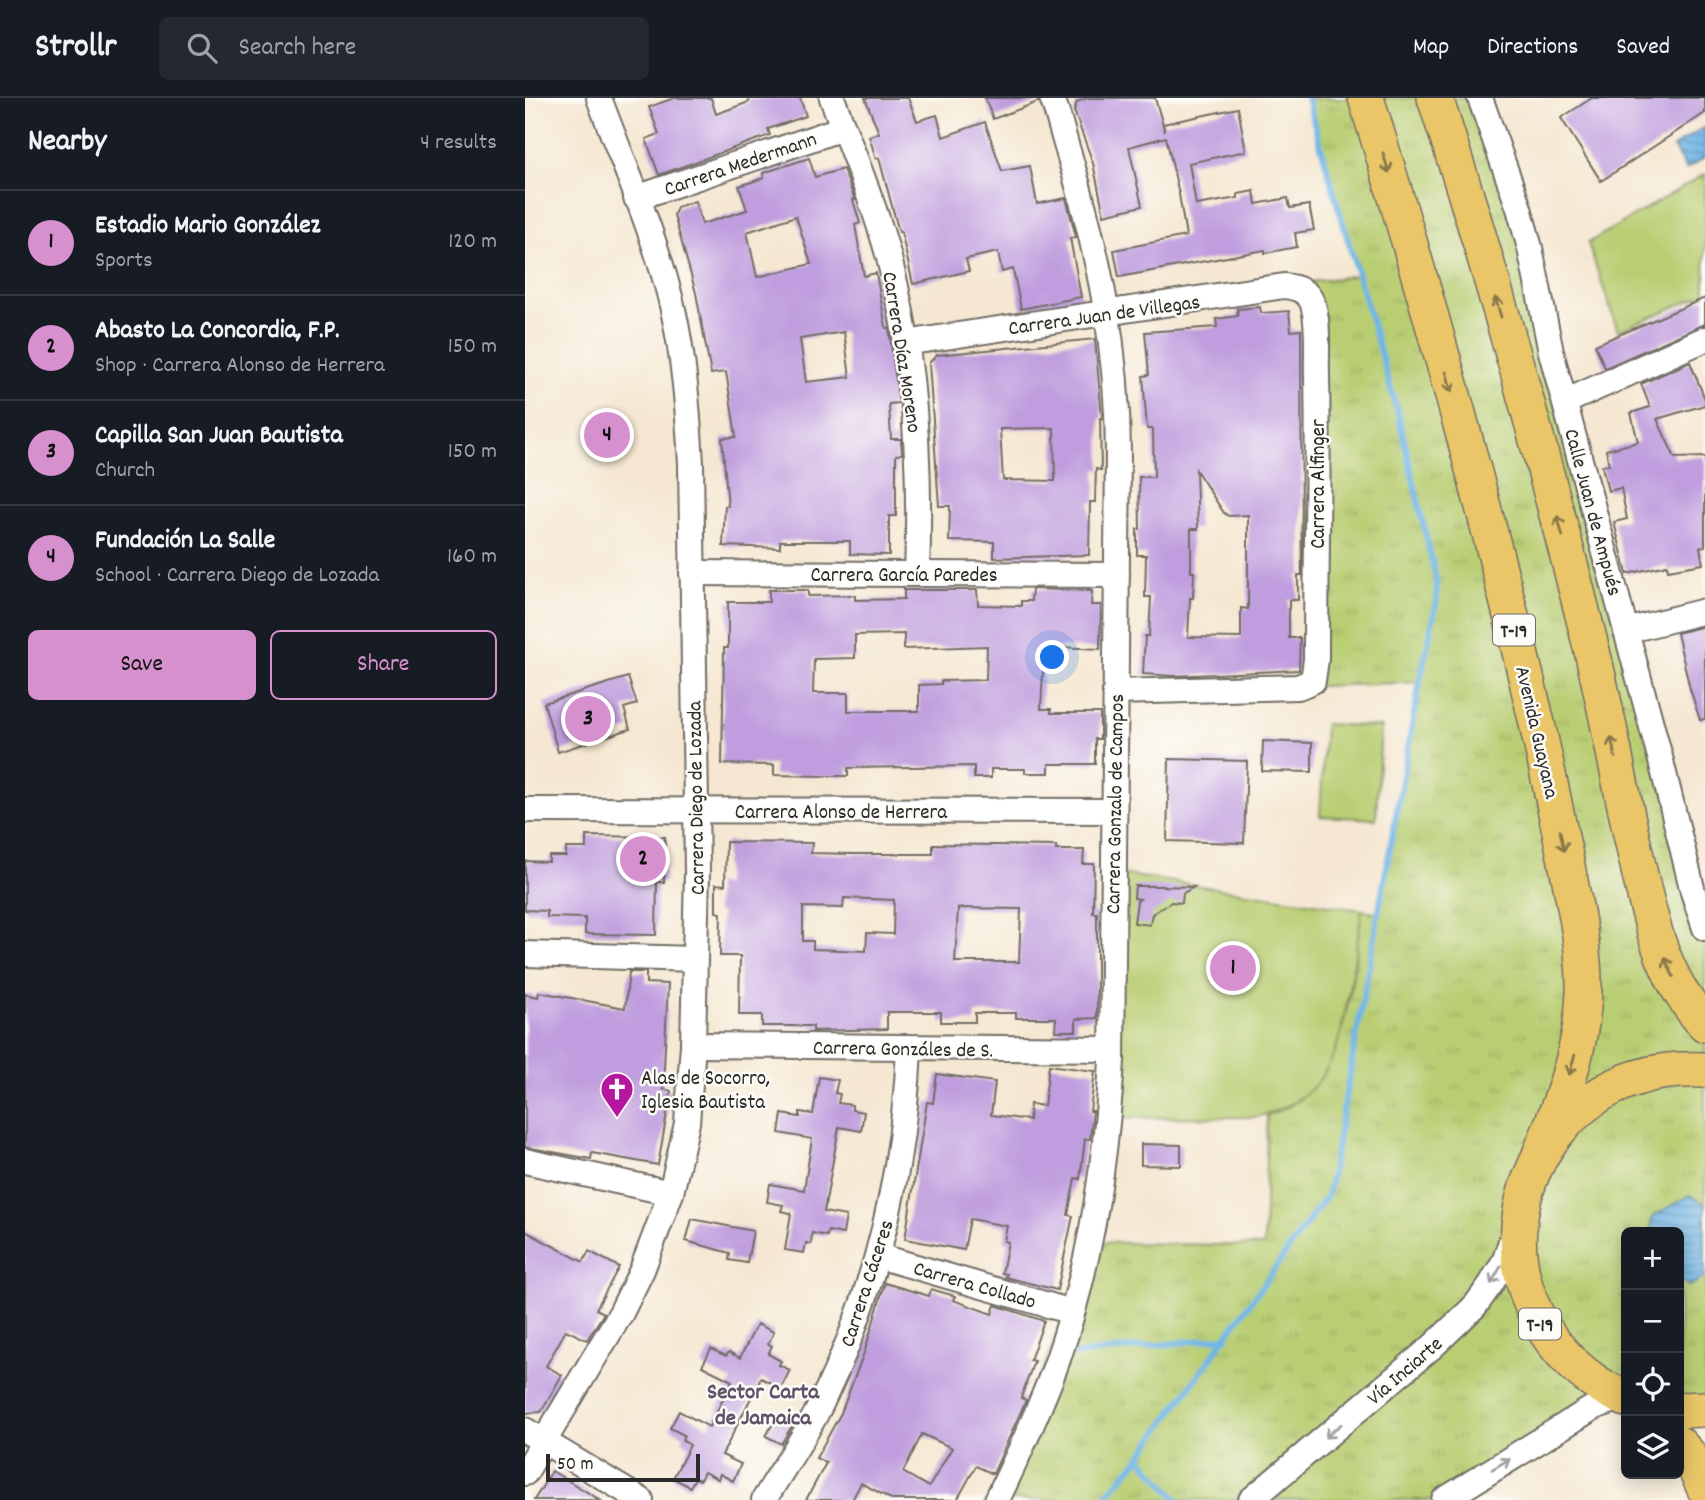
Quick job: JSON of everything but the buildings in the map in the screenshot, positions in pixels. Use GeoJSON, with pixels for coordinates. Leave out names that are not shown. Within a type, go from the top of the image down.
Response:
{"type":"FeatureCollection","features":[{"type":"Feature","properties":{"kind":"highway","name":"Avenida Guayana"},"geometry":{"type":"LineString","coordinates":[[1366,98],[1444,362],[1519,649],[1546,761],[1576,916],[1584,972],[1581,1029],[1562,1098],[1535,1167]]}},
{"type":"Feature","properties":{"kind":"highway"},"geometry":{"type":"LineString","coordinates":[[1434,98],[1527,401],[1562,533],[1593,653],[1648,910],[1669,968],[1683,996],[1705,1024]]}},
{"type":"Feature","properties":{"kind":"highway","name":"T-19"},"geometry":{"type":"LineString","coordinates":[[1621,1396],[1585,1376],[1568,1361],[1540,1324],[1523,1280],[1518,1234],[1521,1211],[1535,1167],[1546,1147],[1568,1120],[1594,1097],[1615,1086],[1659,1072],[1705,1070]]}},
{"type":"Feature","properties":{"kind":"highway"},"geometry":{"type":"LineString","coordinates":[[1684,1410],[1705,1409]]}},
{"type":"Feature","properties":{"kind":"highway"},"geometry":{"type":"LineString","coordinates":[[1684,1450],[1705,1489]]}},
{"type":"Feature","properties":{"kind":"street","name":"Carrera Diego de Lozada"},"geometry":{"type":"LineString","coordinates":[[525,1473],[535,1436],[621,1313],[653,1245],[671,1193],[687,1124],[693,1045],[695,811],[688,405],[672,305],[655,246],[599,98]]}},
{"type":"Feature","properties":{"kind":"street","name":"Carrera Díaz Moreno"},"geometry":{"type":"LineString","coordinates":[[832,98],[865,184],[888,257],[905,343],[918,470],[917,574]]}},
{"type":"Feature","properties":{"kind":"street","name":"Carrera Gonzalo de Campos"},"geometry":{"type":"LineString","coordinates":[[997,1500],[1037,1414],[1072,1312],[1100,1181],[1108,1118],[1112,1049],[1118,408],[1112,342],[1086,209],[1052,98]]}},
{"type":"Feature","properties":{"kind":"street","name":"Calle Juan de Ampués"},"geometry":{"type":"LineString","coordinates":[[1480,98],[1531,248],[1551,352],[1693,892],[1705,928]]}},
{"type":"Feature","properties":{"kind":"street","name":"Carrera Medermann"},"geometry":{"type":"LineString","coordinates":[[636,198],[843,128]]}},
{"type":"Feature","properties":{"kind":"street","name":"Carrera Juan de Villegas"},"geometry":{"type":"LineString","coordinates":[[905,343],[1284,286],[1302,290]]}},
{"type":"Feature","properties":{"kind":"street","name":"Carrera Alfinger"},"geometry":{"type":"LineString","coordinates":[[1115,692],[1298,687],[1313,681],[1316,659],[1316,352],[1312,302],[1302,290]]}},
{"type":"Feature","properties":{"kind":"street"},"geometry":{"type":"LineString","coordinates":[[1565,402],[1705,339]]}},
{"type":"Feature","properties":{"kind":"street","name":"Carrera García Paredes"},"geometry":{"type":"LineString","coordinates":[[692,573],[1117,575]]}},
{"type":"Feature","properties":{"kind":"street"},"geometry":{"type":"LineString","coordinates":[[1626,631],[1705,611]]}},
{"type":"Feature","properties":{"kind":"street","name":"Carrera Alonso de Herrera"},"geometry":{"type":"LineString","coordinates":[[525,810],[1114,811]]}},
{"type":"Feature","properties":{"kind":"street"},"geometry":{"type":"LineString","coordinates":[[525,954],[695,959]]}},
{"type":"Feature","properties":{"kind":"street","name":"Carrera Gonzáles de S."},"geometry":{"type":"LineString","coordinates":[[693,1045],[1112,1049]]}},
{"type":"Feature","properties":{"kind":"street","name":"Carrera Cáceres"},"geometry":{"type":"LineString","coordinates":[[764,1500],[820,1406],[854,1327],[878,1256],[896,1180],[903,1132],[909,1048]]}},
{"type":"Feature","properties":{"kind":"street"},"geometry":{"type":"LineString","coordinates":[[525,1161],[671,1193]]}},
{"type":"Feature","properties":{"kind":"street","name":"Vía Inciarte"},"geometry":{"type":"LineString","coordinates":[[1251,1500],[1433,1346],[1475,1306],[1492,1284],[1504,1260],[1521,1211]]}},
{"type":"Feature","properties":{"kind":"street","name":"Carrera Collado"},"geometry":{"type":"LineString","coordinates":[[878,1256],[1072,1312]]}},
{"type":"Feature","properties":{"kind":"street"},"geometry":{"type":"LineString","coordinates":[[1444,1500],[1583,1414],[1621,1398]]}},
{"type":"Feature","properties":{"kind":"street"},"geometry":{"type":"LineString","coordinates":[[535,1436],[641,1500]]}},
{"type":"Feature","properties":{"kind":"green space"},"geometry":{"type":"Polygon","coordinates":[[[1307,98],[1480,98],[1705,928],[1705,1409],[1684,1410],[1684,1227],[1621,1227],[1621,1402],[1444,1500],[997,1500],[1089,1242],[1264,1246],[1267,1115],[1294,1103],[1315,1084],[1330,1059],[1349,999],[1362,910],[1377,912],[1419,682],[1298,687],[1307,685],[1314,311],[1284,286],[1358,275],[1307,98]]]}},
{"type":"Feature","properties":{"kind":"green space"},"geometry":{"type":"Polygon","coordinates":[[[1705,174],[1705,294],[1618,331],[1588,243],[1705,174]]]}},
{"type":"Feature","properties":{"kind":"green space"},"geometry":{"type":"Polygon","coordinates":[[[1325,724],[1381,727],[1376,819],[1320,816],[1325,724]]]}},
{"type":"Feature","properties":{"kind":"green space"},"geometry":{"type":"Polygon","coordinates":[[[1114,873],[1362,910],[1340,1034],[1334,1054],[1314,1086],[1299,1099],[1256,1117],[1108,1118],[1114,873]]]}},
{"type":"Feature","properties":{"kind":"water"},"geometry":{"type":"Polygon","coordinates":[[[1705,127],[1705,157],[1686,169],[1673,147],[1705,127]]]}},
{"type":"Feature","properties":{"kind":"water"},"geometry":{"type":"Polygon","coordinates":[[[1690,1195],[1705,1204],[1705,1277],[1689,1286],[1684,1283],[1684,1227],[1651,1227],[1652,1217],[1690,1195]]]}},
{"type":"Feature","properties":{"kind":"waterway"},"geometry":{"type":"LineString","coordinates":[[1103,1500],[1140,1457],[1328,1194],[1420,681],[1437,600],[1436,579],[1398,414],[1307,98]]}},
{"type":"Feature","properties":{"kind":"waterway"},"geometry":{"type":"LineString","coordinates":[[1075,1355],[1227,1337]]}},
{"type":"Feature","properties":{"kind":"waterway"},"geometry":{"type":"LineString","coordinates":[[1140,1457],[1178,1500]]}},
{"type":"Feature","properties":{"kind":"place","name":"Fundación La Salle"},"geometry":{"type":"Point","coordinates":[607,435]}},
{"type":"Feature","properties":{"kind":"place","name":"Capilla San Juan Bautista"},"geometry":{"type":"Point","coordinates":[588,719]}},
{"type":"Feature","properties":{"kind":"place","name":"Abasto La Concordia, F.P."},"geometry":{"type":"Point","coordinates":[643,859]}},
{"type":"Feature","properties":{"kind":"place","name":"Estadio Mario González"},"geometry":{"type":"Point","coordinates":[1233,968]}},
{"type":"Feature","properties":{"kind":"place","name":"Alas de Socorro, Iglesia Bautista"},"geometry":{"type":"Point","coordinates":[617,1119]}},
{"type":"Feature","properties":{"kind":"district","name":"Sector Carta de Jamaica"},"geometry":{"type":"Point","coordinates":[763,1403]}}]}
